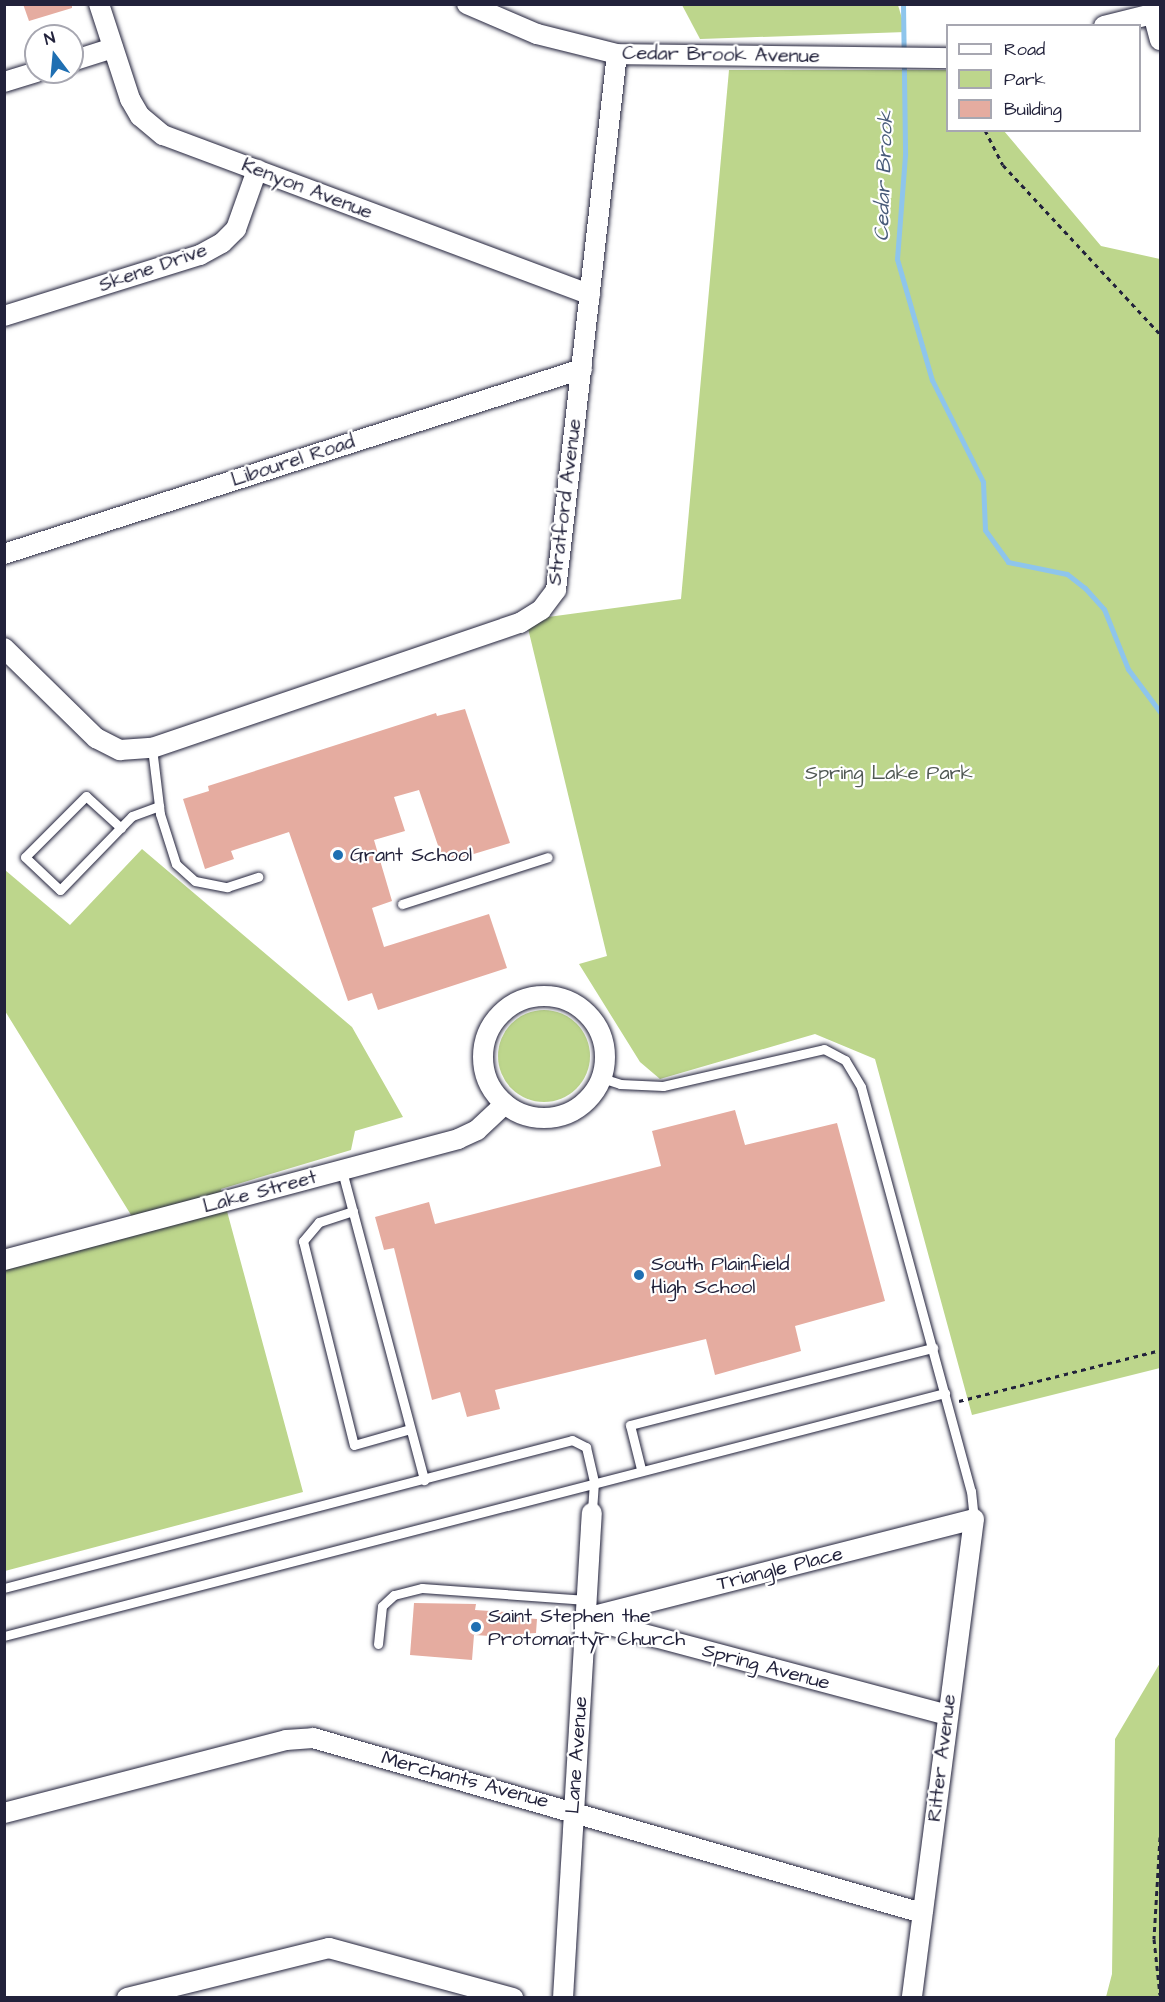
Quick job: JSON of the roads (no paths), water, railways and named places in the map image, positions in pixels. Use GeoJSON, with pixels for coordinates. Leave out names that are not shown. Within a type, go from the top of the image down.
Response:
{"type":"FeatureCollection","features":[{"type":"Feature","properties":{"kind":"street","name":"Kenyon Avenue"},"geometry":{"type":"LineString","coordinates":[[99,4],[130,99],[148,122],[164,135],[590,296]]}},
{"type":"Feature","properties":{"kind":"street","name":"Cedar Brook Avenue"},"geometry":{"type":"LineString","coordinates":[[467,4],[537,34],[617,54],[942,58]]}},
{"type":"Feature","properties":{"kind":"street"},"geometry":{"type":"LineString","coordinates":[[1112,24],[1157,13],[1161,40]]}},
{"type":"Feature","properties":{"kind":"street"},"geometry":{"type":"LineString","coordinates":[[84,57],[113,48]]}},
{"type":"Feature","properties":{"kind":"street","name":"Stratford Avenue"},"geometry":{"type":"LineString","coordinates":[[4,648],[96,738],[120,750],[152,748],[520,623],[541,610],[556,590],[617,54]]}},
{"type":"Feature","properties":{"kind":"street"},"geometry":{"type":"LineString","coordinates":[[4,82],[24,76]]}},
{"type":"Feature","properties":{"kind":"street","name":"Skene Drive"},"geometry":{"type":"LineString","coordinates":[[4,316],[200,255],[222,243],[236,229],[257,170]]}},
{"type":"Feature","properties":{"kind":"street","name":"Libourel Road"},"geometry":{"type":"LineString","coordinates":[[4,554],[582,369]]}},
{"type":"Feature","properties":{"kind":"street"},"geometry":{"type":"LineString","coordinates":[[546,995],[572,1001],[586,1011],[604,1040],[602,1078],[585,1103],[554,1118],[519,1113],[505,1104],[493,1091],[483,1067],[490,1028],[519,1000],[546,995]]}},
{"type":"Feature","properties":{"kind":"street","name":"Lake Street"},"geometry":{"type":"LineString","coordinates":[[4,1260],[342,1171],[468,1135],[505,1104]]}},
{"type":"Feature","properties":{"kind":"street","name":"Lane Avenue"},"geometry":{"type":"LineString","coordinates":[[563,1998],[592,1513]]}},
{"type":"Feature","properties":{"kind":"street","name":"Triangle Place"},"geometry":{"type":"LineString","coordinates":[[587,1609],[974,1519]]}},
{"type":"Feature","properties":{"kind":"street","name":"Ritter Avenue"},"geometry":{"type":"LineString","coordinates":[[912,1998],[974,1519]]}},
{"type":"Feature","properties":{"kind":"street","name":"Spring Avenue"},"geometry":{"type":"LineString","coordinates":[[587,1609],[947,1715]]}},
{"type":"Feature","properties":{"kind":"street","name":"Merchants Avenue"},"geometry":{"type":"LineString","coordinates":[[4,1813],[286,1740],[313,1738],[573,1810],[922,1912]]}},
{"type":"Feature","properties":{"kind":"street"},"geometry":{"type":"LineString","coordinates":[[127,1998],[329,1948],[513,1998]]}},
{"type":"Feature","properties":{"kind":"lane"},"geometry":{"type":"LineString","coordinates":[[152,748],[159,806],[176,864],[195,881],[227,887],[258,877]]}},
{"type":"Feature","properties":{"kind":"lane"},"geometry":{"type":"LineString","coordinates":[[121,828],[86,796],[25,857],[60,890],[121,828],[132,816],[159,806]]}},
{"type":"Feature","properties":{"kind":"lane"},"geometry":{"type":"LineString","coordinates":[[402,904],[548,857]]}},
{"type":"Feature","properties":{"kind":"lane"},"geometry":{"type":"LineString","coordinates":[[602,1078],[620,1084],[663,1086],[824,1048],[845,1060],[861,1087],[948,1404],[974,1519]]}},
{"type":"Feature","properties":{"kind":"lane"},"geometry":{"type":"LineString","coordinates":[[342,1171],[424,1480]]}},
{"type":"Feature","properties":{"kind":"lane"},"geometry":{"type":"LineString","coordinates":[[353,1211],[319,1222],[303,1241],[354,1445],[410,1429]]}},
{"type":"Feature","properties":{"kind":"lane"},"geometry":{"type":"LineString","coordinates":[[641,1469],[630,1425],[933,1348]]}},
{"type":"Feature","properties":{"kind":"lane"},"geometry":{"type":"LineString","coordinates":[[4,1636],[641,1469],[945,1393]]}},
{"type":"Feature","properties":{"kind":"lane"},"geometry":{"type":"LineString","coordinates":[[4,1588],[572,1440],[586,1447],[594,1482],[592,1513]]}},
{"type":"Feature","properties":{"kind":"lane"},"geometry":{"type":"LineString","coordinates":[[378,1644],[382,1606],[394,1595],[414,1590],[587,1609]]}},
{"type":"Feature","properties":{"kind":"waterway","name":"Cedar Brook"},"geometry":{"type":"LineString","coordinates":[[903,4],[905,155],[897,259],[932,380],[983,482],[985,530],[1008,562],[1067,574],[1085,588],[1104,609],[1128,669],[1160,712]]}},
{"type":"Feature","properties":{"kind":"place","name":"Grant School"},"geometry":{"type":"Point","coordinates":[338,855]}},
{"type":"Feature","properties":{"kind":"place","name":"South Plainfield High School"},"geometry":{"type":"Point","coordinates":[639,1275]}},
{"type":"Feature","properties":{"kind":"place","name":"Saint Stephen the Protomartyr Church"},"geometry":{"type":"Point","coordinates":[476,1627]}},
{"type":"Feature","properties":{"kind":"park label","name":"Spring Lake Park"},"geometry":{"type":"Point","coordinates":[889,773]}}]}
